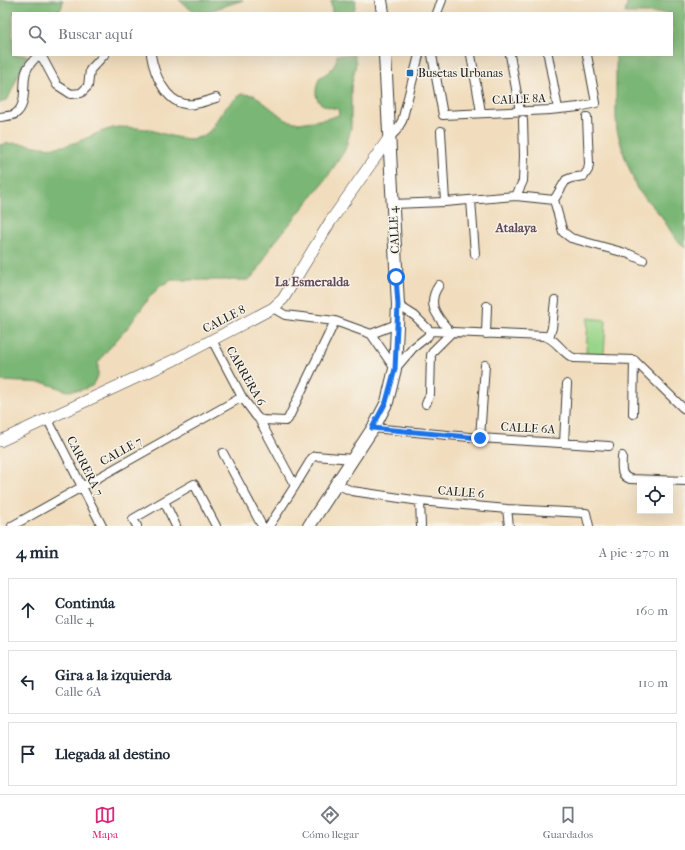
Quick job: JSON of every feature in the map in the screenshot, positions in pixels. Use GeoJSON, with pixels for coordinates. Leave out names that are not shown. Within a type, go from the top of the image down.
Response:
{"type":"FeatureCollection","features":[{"type":"Feature","properties":{"kind":"main road"},"geometry":{"type":"LineString","coordinates":[[382,0],[383,12]]}},
{"type":"Feature","properties":{"kind":"main road","name":"CALLE 4"},"geometry":{"type":"LineString","coordinates":[[309,526],[372,428],[386,402],[395,369],[398,305],[385,56]]}},
{"type":"Feature","properties":{"kind":"main road","name":"CALLE 8"},"geometry":{"type":"LineString","coordinates":[[0,441],[174,360],[273,308],[283,299],[330,222],[389,138]]}},
{"type":"Feature","properties":{"kind":"street"},"geometry":{"type":"LineString","coordinates":[[437,12],[442,0]]}},
{"type":"Feature","properties":{"kind":"street"},"geometry":{"type":"LineString","coordinates":[[0,117],[15,114],[20,108],[23,100],[25,73],[31,62],[39,56]]}},
{"type":"Feature","properties":{"kind":"street"},"geometry":{"type":"LineString","coordinates":[[41,56],[57,85],[71,94],[81,93],[88,86],[90,70],[103,56]]}},
{"type":"Feature","properties":{"kind":"street"},"geometry":{"type":"LineString","coordinates":[[151,56],[160,81],[171,97],[179,102],[187,104],[202,103],[216,98]]}},
{"type":"Feature","properties":{"kind":"street"},"geometry":{"type":"LineString","coordinates":[[389,138],[396,132],[402,121],[421,56]]}},
{"type":"Feature","properties":{"kind":"street","name":"CALLE 8A"},"geometry":{"type":"LineString","coordinates":[[432,56],[443,115],[558,109],[579,107],[596,103],[587,56]]}},
{"type":"Feature","properties":{"kind":"street"},"geometry":{"type":"LineString","coordinates":[[471,56],[481,112]]}},
{"type":"Feature","properties":{"kind":"street"},"geometry":{"type":"LineString","coordinates":[[510,56],[520,111]]}},
{"type":"Feature","properties":{"kind":"street"},"geometry":{"type":"LineString","coordinates":[[548,56],[558,109]]}},
{"type":"Feature","properties":{"kind":"street"},"geometry":{"type":"LineString","coordinates":[[587,117],[588,170],[584,176],[566,180],[554,200],[563,232],[571,238],[629,254],[643,260]]}},
{"type":"Feature","properties":{"kind":"street"},"geometry":{"type":"LineString","coordinates":[[516,196],[522,181],[524,156],[522,120]]}},
{"type":"Feature","properties":{"kind":"street"},"geometry":{"type":"LineString","coordinates":[[441,132],[445,202]]}},
{"type":"Feature","properties":{"kind":"street"},"geometry":{"type":"LineString","coordinates":[[393,204],[445,202],[516,196],[554,200]]}},
{"type":"Feature","properties":{"kind":"street"},"geometry":{"type":"LineString","coordinates":[[471,200],[475,254]]}},
{"type":"Feature","properties":{"kind":"street"},"geometry":{"type":"LineString","coordinates":[[439,285],[435,291],[434,310],[451,333]]}},
{"type":"Feature","properties":{"kind":"street"},"geometry":{"type":"LineString","coordinates":[[549,337],[552,328],[555,300]]}},
{"type":"Feature","properties":{"kind":"street"},"geometry":{"type":"LineString","coordinates":[[398,305],[415,316],[430,331],[544,336],[549,337],[566,354],[574,358],[634,360],[682,408],[685,409]]}},
{"type":"Feature","properties":{"kind":"street"},"geometry":{"type":"LineString","coordinates":[[486,334],[487,306]]}},
{"type":"Feature","properties":{"kind":"street"},"geometry":{"type":"LineString","coordinates":[[273,308],[285,315],[335,321],[371,334],[395,369],[413,348],[428,336],[430,331]]}},
{"type":"Feature","properties":{"kind":"street","name":"CARRERA 6"},"geometry":{"type":"LineString","coordinates":[[212,340],[242,397],[259,419],[282,421],[288,419],[335,321]]}},
{"type":"Feature","properties":{"kind":"street"},"geometry":{"type":"LineString","coordinates":[[371,334],[397,324]]}},
{"type":"Feature","properties":{"kind":"street"},"geometry":{"type":"LineString","coordinates":[[426,404],[430,394],[431,355],[451,333]]}},
{"type":"Feature","properties":{"kind":"street"},"geometry":{"type":"LineString","coordinates":[[632,414],[634,360]]}},
{"type":"Feature","properties":{"kind":"street"},"geometry":{"type":"LineString","coordinates":[[480,438],[485,365]]}},
{"type":"Feature","properties":{"kind":"street"},"geometry":{"type":"LineString","coordinates":[[564,443],[567,384]]}},
{"type":"Feature","properties":{"kind":"street","name":"CALLE 7"},"geometry":{"type":"LineString","coordinates":[[12,526],[242,397]]}},
{"type":"Feature","properties":{"kind":"street","name":"CARRERA 7"},"geometry":{"type":"LineString","coordinates":[[47,418],[102,526]]}},
{"type":"Feature","properties":{"kind":"street"},"geometry":{"type":"LineString","coordinates":[[259,419],[295,486]]}},
{"type":"Feature","properties":{"kind":"street","name":"CALLE 6A"},"geometry":{"type":"LineString","coordinates":[[372,428],[480,438],[610,446]]}},
{"type":"Feature","properties":{"kind":"street"},"geometry":{"type":"LineString","coordinates":[[223,453],[262,526]]}},
{"type":"Feature","properties":{"kind":"street"},"geometry":{"type":"LineString","coordinates":[[269,526],[312,458],[315,456],[353,459]]}},
{"type":"Feature","properties":{"kind":"street"},"geometry":{"type":"LineString","coordinates":[[622,456],[622,473],[625,477],[685,481]]}},
{"type":"Feature","properties":{"kind":"street"},"geometry":{"type":"LineString","coordinates":[[134,524],[164,501],[194,484],[216,526]]}},
{"type":"Feature","properties":{"kind":"street","name":"CALLE 6"},"geometry":{"type":"LineString","coordinates":[[336,484],[352,491],[420,500],[508,509],[586,513],[589,526]]}},
{"type":"Feature","properties":{"kind":"street"},"geometry":{"type":"LineString","coordinates":[[420,500],[422,526]]}},
{"type":"Feature","properties":{"kind":"street"},"geometry":{"type":"LineString","coordinates":[[164,501],[176,526]]}},
{"type":"Feature","properties":{"kind":"street"},"geometry":{"type":"LineString","coordinates":[[508,509],[509,526]]}},
{"type":"Feature","properties":{"kind":"green space"},"geometry":{"type":"Polygon","coordinates":[[[0,0],[63,0],[59,12],[12,12],[12,56],[27,56],[8,99],[0,103],[0,0]]]}},
{"type":"Feature","properties":{"kind":"green space"},"geometry":{"type":"Polygon","coordinates":[[[179,0],[243,0],[206,12],[197,12],[187,7],[179,0]]]}},
{"type":"Feature","properties":{"kind":"green space"},"geometry":{"type":"Polygon","coordinates":[[[331,0],[356,0],[354,12],[332,12],[331,0]]]}},
{"type":"Feature","properties":{"kind":"green space"},"geometry":{"type":"Polygon","coordinates":[[[628,0],[685,0],[685,248],[675,238],[662,217],[637,189],[624,155],[617,130],[616,117],[616,56],[673,56],[673,12],[625,12],[628,0]]]}},
{"type":"Feature","properties":{"kind":"green space"},"geometry":{"type":"Polygon","coordinates":[[[337,56],[354,56],[356,63],[351,88],[351,128],[345,150],[324,182],[270,248],[258,270],[249,280],[172,280],[162,285],[151,295],[129,326],[98,363],[98,375],[92,386],[81,390],[67,391],[45,383],[0,381],[0,145],[15,143],[50,148],[65,146],[103,131],[118,127],[146,129],[180,138],[194,139],[205,135],[223,111],[241,94],[254,95],[286,120],[299,123],[326,119],[339,115],[338,109],[325,106],[318,100],[316,96],[317,85],[319,78],[334,66],[337,56]]]}},
{"type":"Feature","properties":{"kind":"green space"},"geometry":{"type":"Polygon","coordinates":[[[588,318],[606,320],[604,355],[586,353],[588,318]]]}},
{"type":"Feature","properties":{"kind":"place","name":"Busetas Urbanas"},"geometry":{"type":"Point","coordinates":[410,73]}},
{"type":"Feature","properties":{"kind":"district","name":"Atalaya"},"geometry":{"type":"Point","coordinates":[516,227]}},
{"type":"Feature","properties":{"kind":"district","name":"La Esmeralda"},"geometry":{"type":"Point","coordinates":[312,281]}},
{"type":"Feature","properties":{"kind":"route"},"geometry":{"type":"LineString","coordinates":[[396,277],[398,305],[395,369],[386,402],[372,428],[480,438]]}}]}
